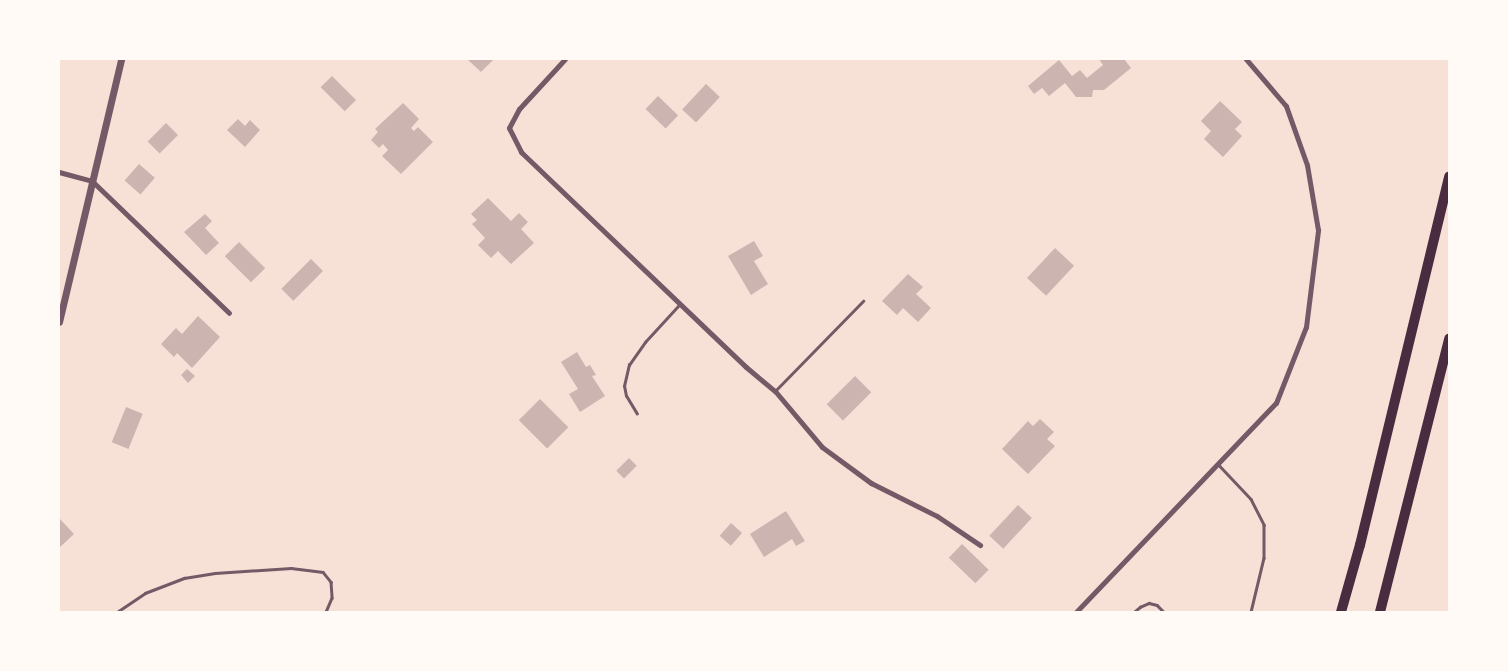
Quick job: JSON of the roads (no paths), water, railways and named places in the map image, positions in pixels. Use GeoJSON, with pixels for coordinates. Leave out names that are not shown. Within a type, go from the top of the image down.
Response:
{"type":"FeatureCollection","features":[{"type":"Feature","properties":{"kind":"highway"},"geometry":{"type":"LineString","coordinates":[[1341,612],[1360,545],[1449,177]]}},
{"type":"Feature","properties":{"kind":"highway"},"geometry":{"type":"LineString","coordinates":[[1380,612],[1449,339]]}},
{"type":"Feature","properties":{"kind":"street"},"geometry":{"type":"LineString","coordinates":[[59,322],[121,59]]}},
{"type":"Feature","properties":{"kind":"street"},"geometry":{"type":"LineString","coordinates":[[565,59],[519,109],[509,128],[521,152],[746,367],[775,390],[808,432],[835,458],[871,483],[937,516],[980,545]]}},
{"type":"Feature","properties":{"kind":"street"},"geometry":{"type":"LineString","coordinates":[[1076,612],[1276,403],[1306,327],[1318,230],[1307,165],[1286,106],[1246,59]]}},
{"type":"Feature","properties":{"kind":"street"},"geometry":{"type":"LineString","coordinates":[[59,172],[92,181],[229,313]]}},
{"type":"Feature","properties":{"kind":"lane"},"geometry":{"type":"LineString","coordinates":[[775,390],[863,301]]}},
{"type":"Feature","properties":{"kind":"lane"},"geometry":{"type":"LineString","coordinates":[[637,414],[626,396],[624,386],[629,365],[645,342],[680,304]]}},
{"type":"Feature","properties":{"kind":"lane"},"geometry":{"type":"LineString","coordinates":[[1218,464],[1251,499],[1264,525],[1264,558],[1251,612]]}},
{"type":"Feature","properties":{"kind":"lane"},"geometry":{"type":"LineString","coordinates":[[117,612],[145,593],[184,578],[215,573],[291,568],[323,572],[331,582],[332,598],[326,612]]}},
{"type":"Feature","properties":{"kind":"lane"},"geometry":{"type":"LineString","coordinates":[[1134,612],[1140,606],[1149,603],[1156,605],[1164,612]]}}]}
